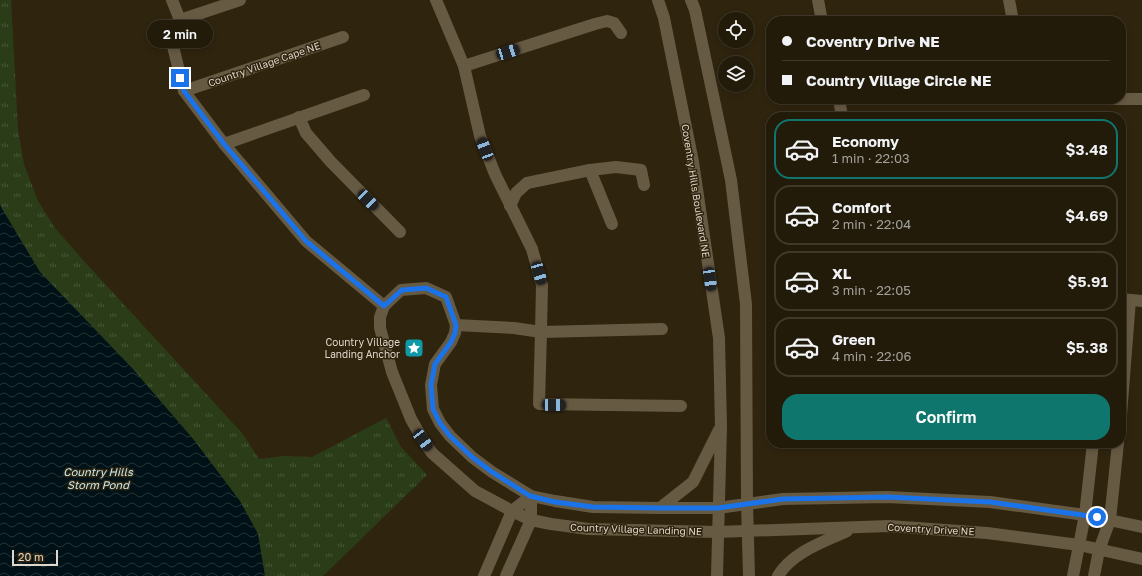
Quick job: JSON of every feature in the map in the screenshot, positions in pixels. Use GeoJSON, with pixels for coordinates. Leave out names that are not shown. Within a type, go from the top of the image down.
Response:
{"type":"FeatureCollection","features":[{"type":"Feature","properties":{"kind":"street"},"geometry":{"type":"LineString","coordinates":[[172,0],[180,20]]}},
{"type":"Feature","properties":{"kind":"street"},"geometry":{"type":"LineString","coordinates":[[239,0],[180,20],[169,30],[184,91],[224,144],[306,241],[384,306],[402,290],[426,288],[446,297],[456,325],[514,328],[541,332],[662,329]]}},
{"type":"Feature","properties":{"kind":"street"},"geometry":{"type":"LineString","coordinates":[[436,0],[464,66],[480,136],[495,174],[532,249],[542,284],[539,404],[681,406]]}},
{"type":"Feature","properties":{"kind":"street","name":"Coventry Hills Boulevard NE"},"geometry":{"type":"LineString","coordinates":[[658,0],[664,18],[693,162],[718,330],[721,427],[717,576]]}},
{"type":"Feature","properties":{"kind":"street"},"geometry":{"type":"LineString","coordinates":[[691,0],[695,10],[731,180],[746,304],[749,576]]}},
{"type":"Feature","properties":{"kind":"street"},"geometry":{"type":"LineString","coordinates":[[818,0],[821,16]]}},
{"type":"Feature","properties":{"kind":"street"},"geometry":{"type":"LineString","coordinates":[[1009,0],[1012,16]]}},
{"type":"Feature","properties":{"kind":"street"},"geometry":{"type":"LineString","coordinates":[[464,66],[607,21],[614,23],[621,33]]}},
{"type":"Feature","properties":{"kind":"street","name":"Country Village Cape NE"},"geometry":{"type":"LineString","coordinates":[[184,91],[343,37]]}},
{"type":"Feature","properties":{"kind":"street"},"geometry":{"type":"LineString","coordinates":[[224,144],[364,95]]}},
{"type":"Feature","properties":{"kind":"street"},"geometry":{"type":"LineString","coordinates":[[1126,99],[1142,99]]}},
{"type":"Feature","properties":{"kind":"street"},"geometry":{"type":"LineString","coordinates":[[299,117],[306,133],[331,162],[400,232]]}},
{"type":"Feature","properties":{"kind":"street"},"geometry":{"type":"LineString","coordinates":[[510,206],[516,193],[527,183],[590,170],[616,167],[641,170],[644,185]]}},
{"type":"Feature","properties":{"kind":"street"},"geometry":{"type":"LineString","coordinates":[[590,170],[612,224]]}},
{"type":"Feature","properties":{"kind":"street"},"geometry":{"type":"LineString","coordinates":[[1126,300],[1142,301]]}},
{"type":"Feature","properties":{"kind":"street","name":"Country Village Landing NE"},"geometry":{"type":"LineString","coordinates":[[384,306],[380,317],[380,328],[392,372],[411,418],[432,453],[475,491],[531,520],[551,524],[588,528],[717,532]]}},
{"type":"Feature","properties":{"kind":"street","name":"Country Village Landing NE"},"geometry":{"type":"LineString","coordinates":[[456,325],[455,333],[451,342],[435,364],[431,385],[433,409],[440,423],[450,436],[472,457],[492,472],[530,496],[555,502],[593,507],[718,508]]}},
{"type":"Feature","properties":{"kind":"street"},"geometry":{"type":"LineString","coordinates":[[660,508],[693,482],[721,427]]}},
{"type":"Feature","properties":{"kind":"street"},"geometry":{"type":"LineString","coordinates":[[1073,576],[1085,515],[1092,448]]}},
{"type":"Feature","properties":{"kind":"street"},"geometry":{"type":"LineString","coordinates":[[1094,576],[1099,550],[1110,520],[1117,448]]}},
{"type":"Feature","properties":{"kind":"street"},"geometry":{"type":"LineString","coordinates":[[484,576],[512,511],[530,496]]}},
{"type":"Feature","properties":{"kind":"street"},"geometry":{"type":"LineString","coordinates":[[506,576],[531,520],[530,496]]}},
{"type":"Feature","properties":{"kind":"street"},"geometry":{"type":"LineString","coordinates":[[718,508],[783,499],[887,497],[990,502],[1085,515],[1142,527]]}},
{"type":"Feature","properties":{"kind":"street","name":"Coventry Drive NE"},"geometry":{"type":"LineString","coordinates":[[717,532],[889,526],[988,533],[1079,545],[1142,559]]}},
{"type":"Feature","properties":{"kind":"street"},"geometry":{"type":"LineString","coordinates":[[778,576],[782,568],[800,554],[852,528]]}},
{"type":"Feature","properties":{"kind":"green space","name":"Country Hills Storm Pond"},"geometry":{"type":"Polygon","coordinates":[[[0,0],[11,0],[18,130],[24,164],[38,201],[55,228],[242,433],[259,459],[285,456],[312,457],[386,418],[401,447],[427,475],[323,576],[0,576],[0,0]]]}},
{"type":"Feature","properties":{"kind":"water","name":"Country Hills Storm Pond"},"geometry":{"type":"Polygon","coordinates":[[[0,203],[40,272],[132,368],[194,440],[240,501],[258,534],[265,576],[0,576],[0,203]]]}},
{"type":"Feature","properties":{"kind":"place","name":"Country Village Landing Anchor"},"geometry":{"type":"Point","coordinates":[414,348]}},
{"type":"Feature","properties":{"kind":"route"},"geometry":{"type":"LineString","coordinates":[[180,78],[184,91],[224,144],[306,241],[384,306],[402,290],[426,288],[446,297],[456,325],[455,333],[451,342],[435,364],[431,385],[433,409],[440,423],[450,436],[472,457],[492,472],[530,496],[555,502],[593,507],[660,508],[718,508],[783,499],[887,497],[990,502],[1097,517]]}}]}
